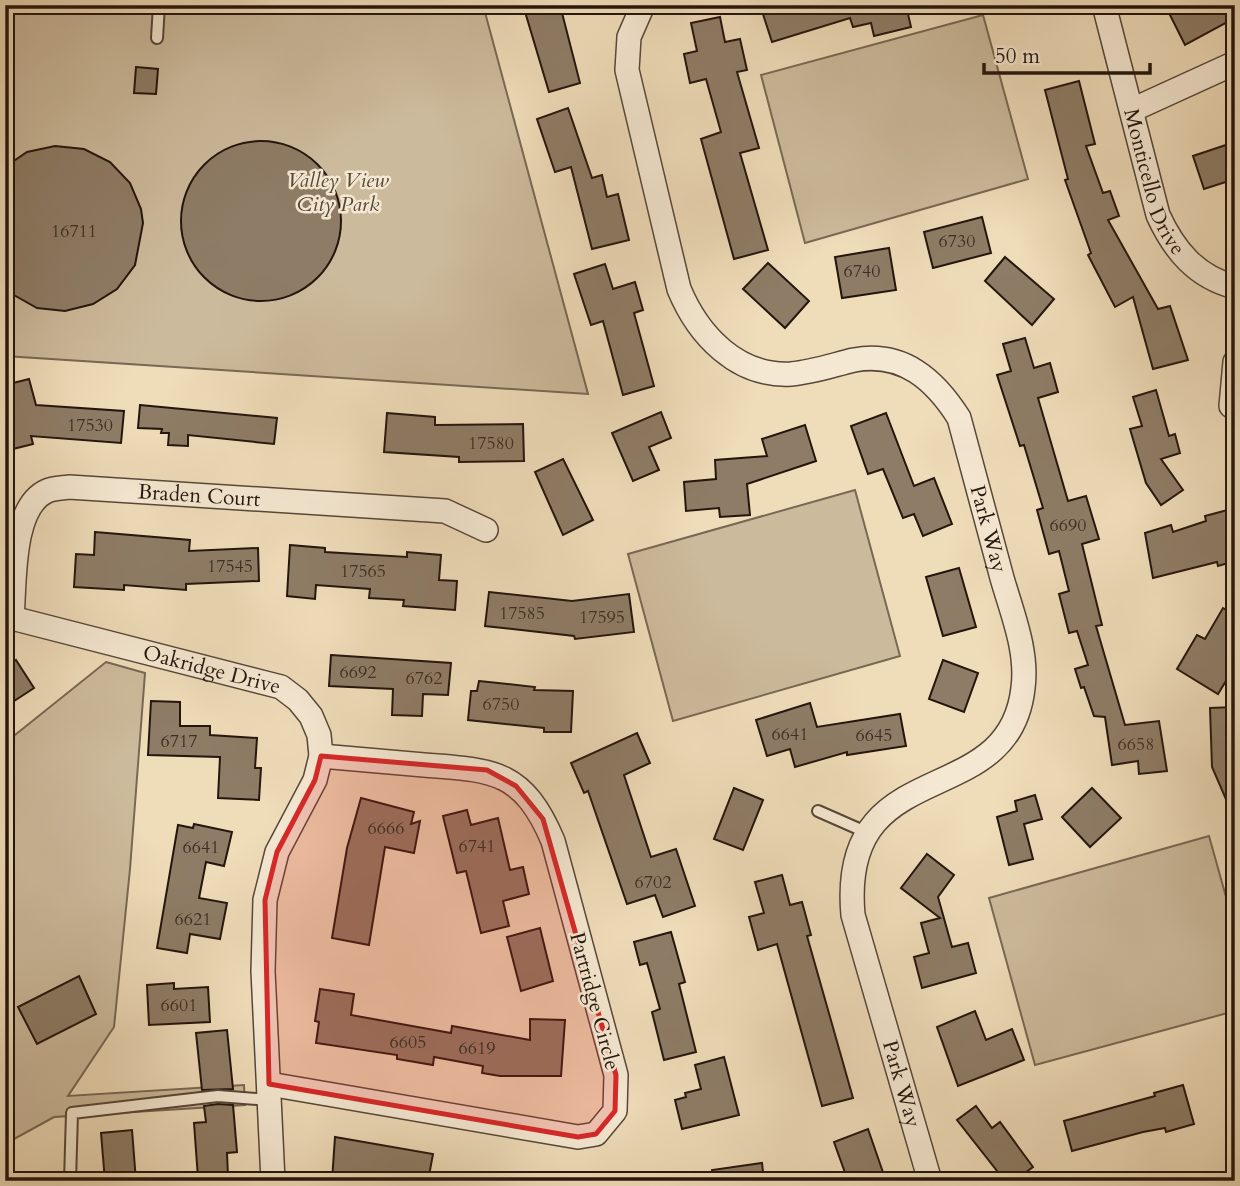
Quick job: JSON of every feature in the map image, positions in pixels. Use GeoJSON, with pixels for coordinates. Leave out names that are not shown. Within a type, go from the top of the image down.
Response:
{"type":"FeatureCollection","features":[{"type":"Feature","properties":{"kind":"street","name":"Park Way"},"geometry":{"type":"LineString","coordinates":[[642,5],[629,37],[627,70],[679,289],[689,312],[718,348],[739,362],[764,371],[790,374],[857,360],[879,359],[918,371],[942,391],[959,418],[1021,646],[1024,668],[1018,712],[992,752],[973,768],[922,787],[882,814],[868,834],[852,873],[853,915],[930,1181]]}},
{"type":"Feature","properties":{"kind":"street","name":"Monticello Drive"},"geometry":{"type":"LineString","coordinates":[[1104,5],[1158,215],[1170,242],[1186,261],[1205,275],[1235,287]]}},
{"type":"Feature","properties":{"kind":"street"},"geometry":{"type":"LineString","coordinates":[[1132,110],[1235,62]]}},
{"type":"Feature","properties":{"kind":"street"},"geometry":{"type":"LineString","coordinates":[[1231,407],[1235,362]]}},
{"type":"Feature","properties":{"kind":"street","name":"Braden Court"},"geometry":{"type":"LineString","coordinates":[[9,620],[20,527],[29,505],[48,491],[69,487],[445,511],[486,530]]}},
{"type":"Feature","properties":{"kind":"street","name":"Oakridge Drive"},"geometry":{"type":"LineString","coordinates":[[9,620],[281,687],[298,700],[311,716],[319,735],[321,756]]}},
{"type":"Feature","properties":{"kind":"street"},"geometry":{"type":"LineString","coordinates":[[273,1181],[262,939],[265,900],[277,852],[315,780],[321,756]]}},
{"type":"Feature","properties":{"kind":"street","name":"Partridge Circle"},"geometry":{"type":"LineString","coordinates":[[269,1092],[578,1137],[596,1134],[615,1111],[616,1076],[553,841],[543,818],[530,799],[516,786],[487,770],[321,756]]}},
{"type":"Feature","properties":{"kind":"lane"},"geometry":{"type":"LineString","coordinates":[[157,38],[159,5]]}},
{"type":"Feature","properties":{"kind":"lane"},"geometry":{"type":"LineString","coordinates":[[818,811],[868,834]]}},
{"type":"Feature","properties":{"kind":"lane"},"geometry":{"type":"LineString","coordinates":[[70,1181],[72,1113],[269,1092]]}},
{"type":"Feature","properties":{"kind":"highlighted area"},"geometry":{"type":"Polygon","coordinates":[[[321,756],[487,770],[516,786],[543,819],[616,1075],[615,1111],[596,1134],[578,1137],[269,1084],[265,900],[277,852],[315,780],[321,756]]]}},
{"type":"Feature","properties":{"kind":"green space","name":"Valley View City Park"},"geometry":{"type":"Polygon","coordinates":[[[5,5],[483,5],[588,394],[5,356],[5,5]]]}},
{"type":"Feature","properties":{"kind":"green space"},"geometry":{"type":"Polygon","coordinates":[[[983,15],[1028,179],[805,243],[761,75],[983,15]]]}},
{"type":"Feature","properties":{"kind":"green space"},"geometry":{"type":"Polygon","coordinates":[[[855,490],[900,656],[673,721],[628,554],[855,490]]]}},
{"type":"Feature","properties":{"kind":"green space"},"geometry":{"type":"Polygon","coordinates":[[[106,662],[145,673],[130,869],[114,1027],[68,1096],[244,1085],[245,1105],[54,1117],[5,1144],[5,743],[106,662]]]}},
{"type":"Feature","properties":{"kind":"green space"},"geometry":{"type":"Polygon","coordinates":[[[1209,836],[1235,929],[1235,1011],[1035,1065],[989,898],[1209,836]]]}},
{"type":"Feature","properties":{"kind":"building"},"geometry":{"type":"Polygon","coordinates":[[[523,5],[560,5],[580,83],[549,92],[523,5]]]}},
{"type":"Feature","properties":{"kind":"building"},"geometry":{"type":"Polygon","coordinates":[[[779,5],[914,5],[914,12],[908,14],[911,27],[874,36],[871,23],[853,27],[850,18],[772,42],[762,11],[779,5]]]}},
{"type":"Feature","properties":{"kind":"building"},"geometry":{"type":"Polygon","coordinates":[[[1165,5],[1235,5],[1235,18],[1185,45],[1165,5]]]}},
{"type":"Feature","properties":{"kind":"building"},"geometry":{"type":"Polygon","coordinates":[[[720,17],[725,42],[740,39],[747,70],[737,72],[759,148],[740,153],[768,250],[734,259],[701,139],[721,132],[706,79],[690,83],[684,54],[697,51],[691,23],[720,17]]]}},
{"type":"Feature","properties":{"kind":"building"},"geometry":{"type":"Polygon","coordinates":[[[136,67],[158,69],[156,94],[134,93],[136,67]]]}},
{"type":"Feature","properties":{"kind":"building"},"geometry":{"type":"Polygon","coordinates":[[[1079,81],[1095,144],[1086,146],[1103,193],[1110,191],[1119,216],[1108,220],[1158,309],[1170,306],[1188,360],[1153,369],[1133,297],[1115,307],[1088,255],[1091,253],[1065,180],[1068,179],[1045,90],[1079,81]]]}},
{"type":"Feature","properties":{"kind":"building"},"geometry":{"type":"Polygon","coordinates":[[[568,108],[592,178],[602,175],[607,197],[618,194],[629,240],[592,249],[571,167],[555,172],[537,119],[568,108]]]}},
{"type":"Feature","properties":{"kind":"building"},"geometry":{"type":"Polygon","coordinates":[[[261,141],[291,147],[317,165],[335,191],[341,221],[335,251],[317,277],[291,295],[261,301],[231,295],[205,277],[187,251],[181,221],[187,191],[205,165],[231,147],[261,141]]]}},
{"type":"Feature","properties":{"kind":"building"},"geometry":{"type":"Polygon","coordinates":[[[1235,142],[1235,179],[1204,189],[1193,156],[1235,142]]]}},
{"type":"Feature","properties":{"kind":"building"},"geometry":{"type":"Polygon","coordinates":[[[55,146],[84,149],[110,162],[130,183],[141,209],[143,223],[135,265],[117,289],[93,304],[65,311],[37,308],[5,290],[5,167],[27,152],[55,146]]]}},
{"type":"Feature","properties":{"kind":"building"},"geometry":{"type":"Polygon","coordinates":[[[982,217],[991,253],[933,268],[924,232],[982,217]]]}},
{"type":"Feature","properties":{"kind":"building"},"geometry":{"type":"Polygon","coordinates":[[[889,248],[896,290],[842,298],[835,257],[889,248]]]}},
{"type":"Feature","properties":{"kind":"building"},"geometry":{"type":"Polygon","coordinates":[[[1005,257],[1054,299],[1032,325],[985,281],[1005,257]]]}},
{"type":"Feature","properties":{"kind":"building"},"geometry":{"type":"Polygon","coordinates":[[[768,263],[809,301],[785,328],[743,289],[768,263]]]}},
{"type":"Feature","properties":{"kind":"building"},"geometry":{"type":"Polygon","coordinates":[[[605,264],[613,289],[635,282],[643,310],[634,313],[654,386],[623,395],[603,321],[591,325],[574,274],[605,264]]]}},
{"type":"Feature","properties":{"kind":"building"},"geometry":{"type":"Polygon","coordinates":[[[1025,338],[1034,368],[1050,363],[1058,392],[1038,398],[1068,501],[1086,496],[1099,539],[1082,544],[1102,625],[1096,626],[1125,725],[1159,721],[1167,771],[1139,774],[1138,761],[1112,765],[1105,717],[1094,716],[1084,687],[1081,688],[1075,669],[1088,665],[1077,631],[1069,633],[1059,594],[1069,591],[1059,551],[1049,554],[1037,510],[1043,508],[1024,445],[1020,446],[997,375],[1011,371],[1003,344],[1025,338]]]}},
{"type":"Feature","properties":{"kind":"building"},"geometry":{"type":"Polygon","coordinates":[[[29,379],[36,405],[124,411],[121,443],[31,436],[33,444],[13,449],[10,435],[5,436],[5,385],[29,379]]]}},
{"type":"Feature","properties":{"kind":"building"},"geometry":{"type":"Polygon","coordinates":[[[1156,390],[1169,436],[1175,434],[1180,453],[1161,459],[1183,490],[1161,505],[1146,483],[1130,429],[1142,426],[1133,397],[1156,390]]]}},
{"type":"Feature","properties":{"kind":"building"},"geometry":{"type":"Polygon","coordinates":[[[140,405],[277,418],[274,444],[188,435],[188,446],[168,445],[169,433],[161,433],[162,429],[138,428],[140,405]]]}},
{"type":"Feature","properties":{"kind":"building"},"geometry":{"type":"Polygon","coordinates":[[[661,412],[671,438],[649,447],[659,470],[633,481],[612,433],[661,412]]]}},
{"type":"Feature","properties":{"kind":"building"},"geometry":{"type":"Polygon","coordinates":[[[387,413],[435,417],[435,425],[523,424],[524,461],[459,462],[459,457],[384,452],[387,413]]]}},
{"type":"Feature","properties":{"kind":"building"},"geometry":{"type":"Polygon","coordinates":[[[886,413],[914,486],[934,478],[952,524],[923,536],[914,514],[903,518],[883,469],[868,474],[851,426],[886,413]]]}},
{"type":"Feature","properties":{"kind":"building"},"geometry":{"type":"Polygon","coordinates":[[[805,425],[816,461],[747,484],[750,515],[720,517],[719,508],[686,511],[684,482],[716,479],[715,460],[767,456],[762,439],[805,425]]]}},
{"type":"Feature","properties":{"kind":"building"},"geometry":{"type":"Polygon","coordinates":[[[563,459],[593,520],[563,535],[535,472],[563,459]]]}},
{"type":"Feature","properties":{"kind":"building"},"geometry":{"type":"Polygon","coordinates":[[[1235,508],[1235,561],[1218,566],[1217,562],[1153,578],[1145,533],[1171,525],[1173,532],[1206,521],[1205,516],[1235,508]]]}},
{"type":"Feature","properties":{"kind":"building"},"geometry":{"type":"Polygon","coordinates":[[[95,532],[190,540],[189,551],[258,548],[259,581],[186,584],[186,590],[124,585],[124,590],[74,587],[76,554],[94,555],[95,532]]]}},
{"type":"Feature","properties":{"kind":"building"},"geometry":{"type":"Polygon","coordinates":[[[290,545],[325,548],[325,552],[407,557],[407,552],[441,555],[439,580],[457,581],[455,610],[403,606],[404,600],[369,598],[370,589],[316,585],[315,599],[287,596],[290,545]]]}},
{"type":"Feature","properties":{"kind":"building"},"geometry":{"type":"Polygon","coordinates":[[[959,568],[976,627],[943,636],[926,577],[959,568]]]}},
{"type":"Feature","properties":{"kind":"building"},"geometry":{"type":"Polygon","coordinates":[[[489,592],[572,601],[629,594],[634,632],[575,639],[574,636],[485,626],[489,592]]]}},
{"type":"Feature","properties":{"kind":"building"},"geometry":{"type":"Polygon","coordinates":[[[1223,608],[1235,615],[1235,666],[1218,694],[1177,669],[1197,635],[1205,639],[1223,608]]]}},
{"type":"Feature","properties":{"kind":"building"},"geometry":{"type":"Polygon","coordinates":[[[331,655],[451,663],[448,695],[423,694],[422,716],[392,715],[393,689],[329,686],[331,655]]]}},
{"type":"Feature","properties":{"kind":"building"},"geometry":{"type":"Polygon","coordinates":[[[16,660],[34,688],[5,707],[5,668],[16,660]]]}},
{"type":"Feature","properties":{"kind":"building"},"geometry":{"type":"Polygon","coordinates":[[[943,660],[978,673],[964,712],[929,699],[943,660]]]}},
{"type":"Feature","properties":{"kind":"building"},"geometry":{"type":"Polygon","coordinates":[[[479,681],[535,687],[534,690],[573,691],[571,732],[544,732],[544,728],[468,720],[471,691],[477,691],[479,681]]]}},
{"type":"Feature","properties":{"kind":"building"},"geometry":{"type":"Polygon","coordinates":[[[151,701],[180,702],[180,726],[210,726],[210,735],[257,738],[255,768],[261,768],[259,800],[218,798],[220,757],[148,755],[151,701]]]}},
{"type":"Feature","properties":{"kind":"building"},"geometry":{"type":"Polygon","coordinates":[[[810,703],[817,727],[900,714],[906,746],[847,755],[847,752],[795,767],[790,749],[767,756],[756,720],[810,703]]]}},
{"type":"Feature","properties":{"kind":"building"},"geometry":{"type":"Polygon","coordinates":[[[1235,707],[1235,820],[1212,767],[1210,708],[1235,707]]]}},
{"type":"Feature","properties":{"kind":"building"},"geometry":{"type":"Polygon","coordinates":[[[637,733],[650,763],[624,775],[651,857],[676,849],[695,906],[663,917],[655,895],[627,904],[588,791],[584,793],[571,763],[637,733]]]}},
{"type":"Feature","properties":{"kind":"building"},"geometry":{"type":"Polygon","coordinates":[[[734,788],[763,800],[743,850],[714,839],[734,788]]]}},
{"type":"Feature","properties":{"kind":"building"},"geometry":{"type":"Polygon","coordinates":[[[1092,788],[1121,818],[1090,847],[1062,817],[1092,788]]]}},
{"type":"Feature","properties":{"kind":"building"},"geometry":{"type":"Polygon","coordinates":[[[1035,795],[1042,819],[1024,824],[1033,859],[1009,865],[997,817],[1017,811],[1015,801],[1035,795]]]}},
{"type":"Feature","properties":{"kind":"building"},"geometry":{"type":"Polygon","coordinates":[[[361,798],[414,812],[411,824],[420,821],[414,853],[385,847],[369,945],[332,938],[347,848],[361,798]]]}},
{"type":"Feature","properties":{"kind":"building"},"geometry":{"type":"Polygon","coordinates":[[[467,810],[471,825],[498,818],[510,870],[523,867],[529,894],[503,901],[509,926],[481,933],[466,871],[457,873],[443,816],[467,810]]]}},
{"type":"Feature","properties":{"kind":"building"},"geometry":{"type":"Polygon","coordinates":[[[194,824],[232,832],[224,866],[206,862],[199,898],[227,903],[220,939],[190,934],[187,953],[157,948],[178,825],[193,828],[194,824]]]}},
{"type":"Feature","properties":{"kind":"building"},"geometry":{"type":"Polygon","coordinates":[[[927,854],[954,875],[938,897],[952,947],[968,943],[976,973],[922,988],[914,957],[929,953],[921,923],[940,918],[901,888],[927,854]]]}},
{"type":"Feature","properties":{"kind":"building"},"geometry":{"type":"Polygon","coordinates":[[[782,875],[790,905],[802,902],[811,935],[807,936],[853,1098],[822,1106],[777,944],[758,950],[749,917],[764,913],[755,882],[782,875]]]}},
{"type":"Feature","properties":{"kind":"building"},"geometry":{"type":"Polygon","coordinates":[[[540,928],[553,981],[521,991],[507,937],[540,928]]]}},
{"type":"Feature","properties":{"kind":"building"},"geometry":{"type":"Polygon","coordinates":[[[671,932],[685,982],[679,984],[696,1052],[664,1060],[652,1012],[660,1009],[647,963],[640,965],[634,942],[671,932]]]}},
{"type":"Feature","properties":{"kind":"building"},"geometry":{"type":"Polygon","coordinates":[[[79,976],[96,1014],[37,1044],[18,1007],[79,976]]]}},
{"type":"Feature","properties":{"kind":"building"},"geometry":{"type":"Polygon","coordinates":[[[174,983],[174,989],[208,987],[210,1022],[149,1025],[147,985],[174,983]]]}},
{"type":"Feature","properties":{"kind":"building"},"geometry":{"type":"Polygon","coordinates":[[[320,989],[354,994],[351,1015],[451,1033],[452,1026],[530,1040],[530,1019],[565,1020],[561,1076],[500,1076],[482,1073],[483,1066],[434,1057],[433,1065],[397,1059],[397,1055],[316,1043],[319,1022],[315,1021],[320,989]]]}},
{"type":"Feature","properties":{"kind":"building"},"geometry":{"type":"Polygon","coordinates":[[[975,1011],[986,1040],[1012,1029],[1024,1060],[958,1086],[937,1027],[975,1011]]]}},
{"type":"Feature","properties":{"kind":"building"},"geometry":{"type":"Polygon","coordinates":[[[227,1030],[233,1089],[202,1090],[196,1033],[227,1030]]]}},
{"type":"Feature","properties":{"kind":"building"},"geometry":{"type":"Polygon","coordinates":[[[724,1057],[739,1115],[682,1129],[675,1100],[686,1097],[685,1093],[701,1089],[695,1065],[724,1057]]]}},
{"type":"Feature","properties":{"kind":"building"},"geometry":{"type":"Polygon","coordinates":[[[1183,1085],[1194,1124],[1166,1132],[1165,1128],[1143,1132],[1072,1151],[1064,1121],[1155,1096],[1154,1093],[1183,1085]]]}},
{"type":"Feature","properties":{"kind":"building"},"geometry":{"type":"Polygon","coordinates":[[[233,1105],[237,1152],[227,1153],[228,1176],[198,1178],[194,1123],[206,1122],[204,1106],[233,1105]]]}},
{"type":"Feature","properties":{"kind":"building"},"geometry":{"type":"Polygon","coordinates":[[[976,1106],[992,1128],[1000,1122],[1033,1167],[1014,1181],[1005,1181],[957,1120],[976,1106]]]}},
{"type":"Feature","properties":{"kind":"building"},"geometry":{"type":"Polygon","coordinates":[[[868,1129],[886,1181],[848,1181],[834,1142],[868,1129]]]}},
{"type":"Feature","properties":{"kind":"building"},"geometry":{"type":"Polygon","coordinates":[[[132,1130],[136,1181],[105,1181],[101,1133],[132,1130]]]}},
{"type":"Feature","properties":{"kind":"building"},"geometry":{"type":"Polygon","coordinates":[[[335,1137],[433,1154],[428,1181],[332,1181],[335,1137]]]}},
{"type":"Feature","properties":{"kind":"building"},"geometry":{"type":"Polygon","coordinates":[[[762,1163],[764,1181],[713,1181],[712,1170],[762,1163]]]}}]}
